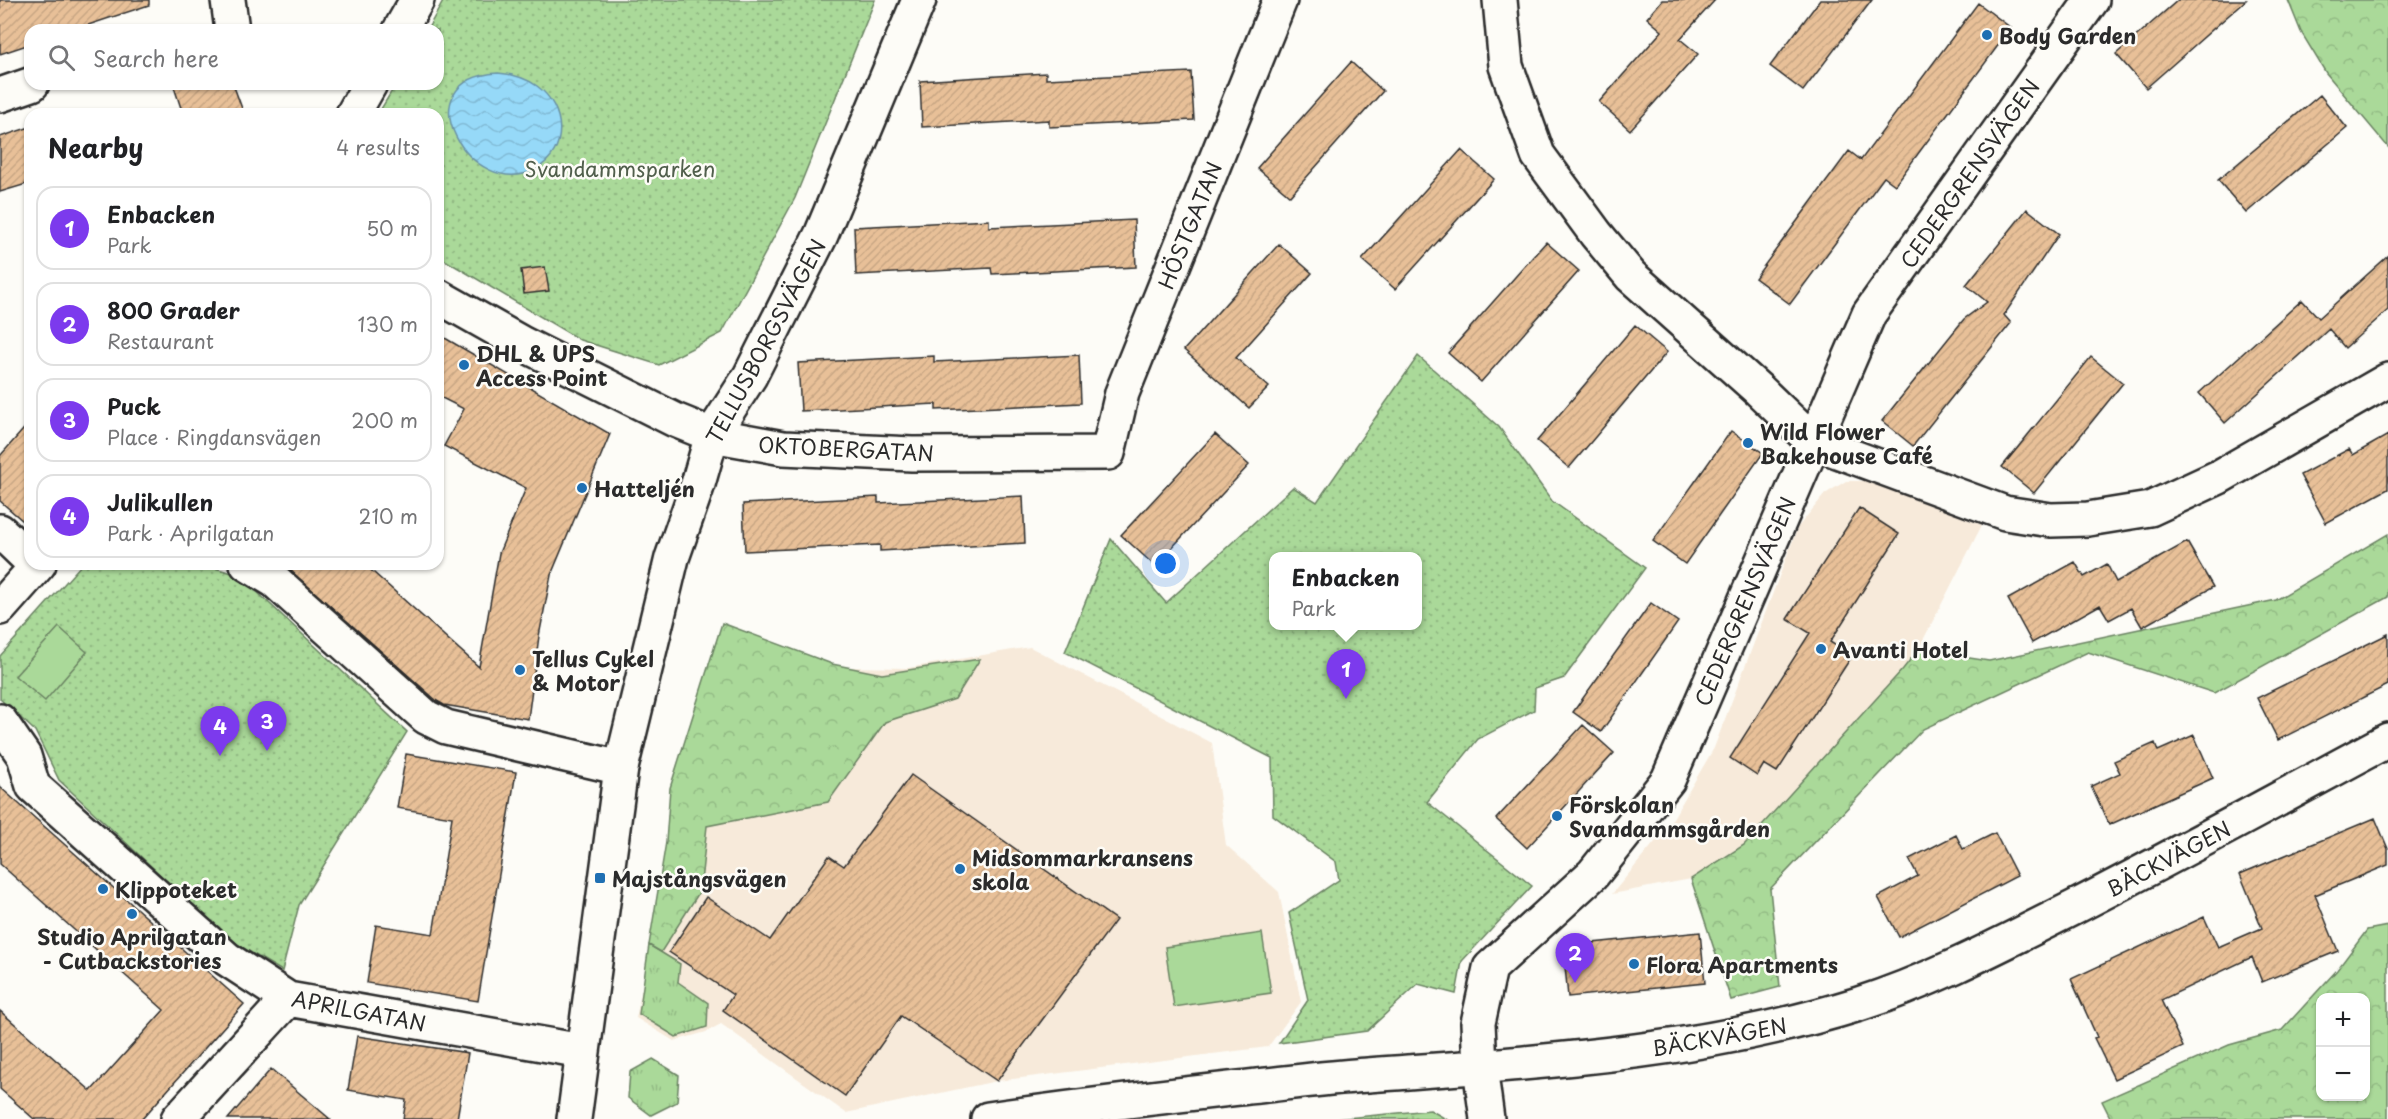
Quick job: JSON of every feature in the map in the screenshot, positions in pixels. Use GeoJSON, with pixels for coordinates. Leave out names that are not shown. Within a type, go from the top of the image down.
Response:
{"type":"FeatureCollection","features":[{"type":"Feature","properties":{"kind":"street"},"geometry":{"type":"LineString","coordinates":[[228,0],[231,24]]}},
{"type":"Feature","properties":{"kind":"street"},"geometry":{"type":"LineString","coordinates":[[403,24],[417,0]]}},
{"type":"Feature","properties":{"kind":"street","name":"TELLUSBORGSVÄGEN"},"geometry":{"type":"LineString","coordinates":[[574,1119],[621,768],[672,558],[698,484],[712,435],[750,376],[821,235],[919,0]]}},
{"type":"Feature","properties":{"kind":"street","name":"HÖSTGATAN"},"geometry":{"type":"LineString","coordinates":[[1108,453],[1122,393],[1280,0]]}},
{"type":"Feature","properties":{"kind":"street"},"geometry":{"type":"LineString","coordinates":[[1500,0],[1506,66],[1538,155],[1630,276],[1759,390],[1813,442],[2005,513],[2051,520],[2088,519],[2150,509],[2218,477],[2388,380]]}},
{"type":"Feature","properties":{"kind":"street","name":"CEDERGRENSVÄGEN"},"geometry":{"type":"LineString","coordinates":[[1487,1119],[1480,1067],[1478,1023],[1490,968],[1593,874],[1668,780],[1869,314],[2084,2]]}},
{"type":"Feature","properties":{"kind":"street"},"geometry":{"type":"LineString","coordinates":[[0,95],[24,87]]}},
{"type":"Feature","properties":{"kind":"street"},"geometry":{"type":"LineString","coordinates":[[356,108],[367,90]]}},
{"type":"Feature","properties":{"kind":"street","name":"OKTOBERGATAN"},"geometry":{"type":"LineString","coordinates":[[444,299],[523,344],[675,420],[712,435],[783,448],[912,454],[1108,453]]}},
{"type":"Feature","properties":{"kind":"street"},"geometry":{"type":"LineString","coordinates":[[0,531],[24,553]]}},
{"type":"Feature","properties":{"kind":"street"},"geometry":{"type":"LineString","coordinates":[[0,608],[30,570]]}},
{"type":"Feature","properties":{"kind":"street"},"geometry":{"type":"LineString","coordinates":[[258,570],[275,581],[426,717],[446,728],[621,768]]}},
{"type":"Feature","properties":{"kind":"street","name":"APRILGATAN"},"geometry":{"type":"LineString","coordinates":[[0,721],[24,756],[33,786],[227,959],[288,999],[582,1051]]}},
{"type":"Feature","properties":{"kind":"street","name":"BÄCKVÄGEN"},"geometry":{"type":"LineString","coordinates":[[988,1119],[1352,1076],[1480,1067],[1619,1053],[1727,1037],[1795,1022],[1862,1003],[1990,950],[2158,864],[2388,740]]}},
{"type":"Feature","properties":{"kind":"street"},"geometry":{"type":"LineString","coordinates":[[178,1119],[288,999]]}},
{"type":"Feature","properties":{"kind":"shaded area"},"geometry":{"type":"Polygon","coordinates":[[[1846,481],[1867,481],[1894,489],[1982,525],[1918,650],[1744,845],[1691,879],[1612,894],[1669,825],[1714,748],[1798,527],[1825,494],[1846,481]]]}},
{"type":"Feature","properties":{"kind":"shaded area","name":"Midsommarkransens skola"},"geometry":{"type":"Polygon","coordinates":[[[1030,647],[1212,743],[1226,845],[1279,892],[1301,1002],[1268,1047],[997,1081],[846,1113],[721,1024],[706,1032],[674,1041],[636,1018],[671,846],[724,665],[908,668],[1030,647]]]}},
{"type":"Feature","properties":{"kind":"green space","name":"Svandammsparken"},"geometry":{"type":"Polygon","coordinates":[[[444,0],[875,0],[795,198],[722,333],[659,365],[580,340],[444,260],[444,108],[382,108],[392,90],[444,90],[444,24],[430,24],[444,0]]]}},
{"type":"Feature","properties":{"kind":"green space"},"geometry":{"type":"Polygon","coordinates":[[[2288,0],[2388,0],[2388,147],[2326,73],[2301,32],[2288,0]]]}},
{"type":"Feature","properties":{"kind":"green space"},"geometry":{"type":"Polygon","coordinates":[[[1418,356],[1499,427],[1552,501],[1645,568],[1564,678],[1535,688],[1534,710],[1478,739],[1427,802],[1532,886],[1462,961],[1456,994],[1418,984],[1367,1031],[1279,1043],[1308,1000],[1289,913],[1339,880],[1336,862],[1273,815],[1272,758],[1065,652],[1111,539],[1166,603],[1293,487],[1317,502],[1418,356]]]}},
{"type":"Feature","properties":{"kind":"green space"},"geometry":{"type":"Polygon","coordinates":[[[2388,534],[2388,597],[2214,693],[2088,652],[1923,729],[1770,889],[1780,987],[1731,1000],[1691,879],[1744,845],[1918,650],[1989,661],[2276,600],[2388,534]]]}},
{"type":"Feature","properties":{"kind":"green space"},"geometry":{"type":"Polygon","coordinates":[[[77,570],[222,570],[239,575],[407,732],[299,905],[282,971],[230,940],[59,780],[35,731],[0,699],[0,656],[77,570]]]}},
{"type":"Feature","properties":{"kind":"green space"},"geometry":{"type":"Polygon","coordinates":[[[722,623],[832,664],[882,674],[980,659],[955,699],[885,722],[828,802],[707,826],[700,891],[661,952],[649,945],[666,842],[670,788],[722,623]]]}},
{"type":"Feature","properties":{"kind":"green space"},"geometry":{"type":"Polygon","coordinates":[[[59,627],[87,652],[45,701],[15,676],[59,627]]]}},
{"type":"Feature","properties":{"kind":"green space"},"geometry":{"type":"Polygon","coordinates":[[[2388,926],[2388,1119],[2111,1119],[2102,1101],[2229,1045],[2282,1030],[2337,970],[2367,930],[2388,926]]]}},
{"type":"Feature","properties":{"kind":"green space"},"geometry":{"type":"Polygon","coordinates":[[[1262,933],[1271,993],[1174,1007],[1165,947],[1262,933]]]}},
{"type":"Feature","properties":{"kind":"green space"},"geometry":{"type":"Polygon","coordinates":[[[649,945],[680,964],[678,982],[708,1003],[707,1027],[676,1037],[639,1014],[649,945]]]}},
{"type":"Feature","properties":{"kind":"green space"},"geometry":{"type":"Polygon","coordinates":[[[653,1059],[679,1075],[677,1102],[651,1115],[628,1098],[630,1072],[653,1059]]]}},
{"type":"Feature","properties":{"kind":"green space"},"geometry":{"type":"Polygon","coordinates":[[[1430,1110],[1446,1119],[1335,1119],[1430,1110]]]}},
{"type":"Feature","properties":{"kind":"water"},"geometry":{"type":"Polygon","coordinates":[[[498,73],[519,77],[533,83],[547,95],[554,105],[560,129],[558,140],[547,161],[536,169],[512,175],[489,170],[470,156],[456,136],[450,115],[453,95],[469,80],[498,73]]]}},
{"type":"Feature","properties":{"kind":"building"},"geometry":{"type":"Polygon","coordinates":[[[0,0],[149,0],[149,5],[91,24],[24,24],[24,46],[0,54],[0,0]]]}},
{"type":"Feature","properties":{"kind":"building"},"geometry":{"type":"Polygon","coordinates":[[[1662,0],[1715,0],[1680,39],[1698,54],[1630,130],[1599,102],[1662,31],[1647,18],[1662,0]]]}},
{"type":"Feature","properties":{"kind":"building"},"geometry":{"type":"Polygon","coordinates":[[[1820,0],[1872,0],[1803,91],[1770,66],[1820,0]]]}},
{"type":"Feature","properties":{"kind":"building"},"geometry":{"type":"Polygon","coordinates":[[[2178,0],[2246,0],[2146,88],[2116,54],[2178,0]]]}},
{"type":"Feature","properties":{"kind":"building"},"geometry":{"type":"Polygon","coordinates":[[[1978,3],[2011,28],[1895,185],[1884,177],[1790,304],[1755,278],[1849,151],[1861,160],[1978,3]]]}},
{"type":"Feature","properties":{"kind":"building"},"geometry":{"type":"Polygon","coordinates":[[[1351,62],[1383,91],[1290,196],[1257,168],[1351,62]]]}},
{"type":"Feature","properties":{"kind":"building"},"geometry":{"type":"Polygon","coordinates":[[[1191,72],[1194,120],[1049,127],[1049,120],[922,127],[920,81],[1046,73],[1046,79],[1191,72]]]}},
{"type":"Feature","properties":{"kind":"building"},"geometry":{"type":"Polygon","coordinates":[[[175,90],[235,90],[242,108],[181,108],[175,90]]]}},
{"type":"Feature","properties":{"kind":"building"},"geometry":{"type":"Polygon","coordinates":[[[2320,95],[2347,128],[2246,213],[2218,180],[2320,95]]]}},
{"type":"Feature","properties":{"kind":"building"},"geometry":{"type":"Polygon","coordinates":[[[24,129],[24,185],[0,192],[0,137],[24,129]]]}},
{"type":"Feature","properties":{"kind":"building"},"geometry":{"type":"Polygon","coordinates":[[[1461,150],[1494,179],[1395,289],[1362,260],[1461,150]]]}},
{"type":"Feature","properties":{"kind":"building"},"geometry":{"type":"Polygon","coordinates":[[[2027,209],[2059,234],[2004,315],[2011,323],[1913,446],[1882,421],[1964,319],[1987,302],[1966,285],[2027,209]]]}},
{"type":"Feature","properties":{"kind":"building"},"geometry":{"type":"Polygon","coordinates":[[[989,220],[989,227],[1134,220],[1136,267],[992,274],[991,268],[856,275],[854,227],[989,220]]]}},
{"type":"Feature","properties":{"kind":"building"},"geometry":{"type":"Polygon","coordinates":[[[1546,242],[1579,271],[1481,382],[1448,353],[1546,242]]]}},
{"type":"Feature","properties":{"kind":"building"},"geometry":{"type":"Polygon","coordinates":[[[1279,244],[1312,273],[1236,358],[1269,387],[1249,408],[1184,350],[1279,244]]]}},
{"type":"Feature","properties":{"kind":"building"},"geometry":{"type":"Polygon","coordinates":[[[2388,256],[2388,310],[2345,348],[2329,329],[2225,423],[2199,393],[2302,300],[2319,318],[2388,256]]]}},
{"type":"Feature","properties":{"kind":"building"},"geometry":{"type":"Polygon","coordinates":[[[545,267],[549,291],[524,294],[521,270],[545,267]]]}},
{"type":"Feature","properties":{"kind":"building"},"geometry":{"type":"Polygon","coordinates":[[[1635,325],[1667,352],[1569,468],[1537,441],[1635,325]]]}},
{"type":"Feature","properties":{"kind":"building"},"geometry":{"type":"Polygon","coordinates":[[[444,337],[610,434],[551,575],[539,636],[528,719],[444,705],[437,701],[290,570],[371,570],[479,667],[499,553],[526,488],[444,446],[464,409],[444,399],[444,337]]]}},
{"type":"Feature","properties":{"kind":"building"},"geometry":{"type":"Polygon","coordinates":[[[1079,355],[1081,403],[936,410],[936,404],[801,411],[798,363],[934,356],[934,362],[1079,355]]]}},
{"type":"Feature","properties":{"kind":"building"},"geometry":{"type":"Polygon","coordinates":[[[2091,357],[2123,383],[2034,493],[2002,467],[2091,357]]]}},
{"type":"Feature","properties":{"kind":"building"},"geometry":{"type":"Polygon","coordinates":[[[24,429],[24,522],[0,501],[0,456],[24,429]]]}},
{"type":"Feature","properties":{"kind":"building"},"geometry":{"type":"Polygon","coordinates":[[[1731,431],[1763,453],[1685,564],[1653,541],[1731,431]]]}},
{"type":"Feature","properties":{"kind":"building"},"geometry":{"type":"Polygon","coordinates":[[[1215,434],[1249,465],[1155,566],[1121,535],[1215,434]]]}},
{"type":"Feature","properties":{"kind":"building"},"geometry":{"type":"Polygon","coordinates":[[[2388,435],[2388,489],[2326,523],[2300,475],[2349,449],[2353,455],[2388,435]]]}},
{"type":"Feature","properties":{"kind":"building"},"geometry":{"type":"Polygon","coordinates":[[[1023,496],[1025,543],[880,551],[880,545],[745,551],[743,504],[878,497],[878,503],[1023,496]]]}},
{"type":"Feature","properties":{"kind":"building","name":"Avanti Hotel"},"geometry":{"type":"Polygon","coordinates":[[[1859,508],[1899,534],[1830,642],[1852,656],[1777,772],[1764,764],[1757,776],[1730,758],[1810,633],[1787,619],[1859,508]]]}},
{"type":"Feature","properties":{"kind":"building"},"geometry":{"type":"Polygon","coordinates":[[[2187,542],[2213,587],[2142,627],[2131,608],[2109,620],[2100,605],[2032,643],[2008,599],[2075,562],[2084,577],[2107,564],[2116,582],[2187,542]]]}},
{"type":"Feature","properties":{"kind":"building"},"geometry":{"type":"Polygon","coordinates":[[[1651,603],[1678,622],[1601,732],[1573,712],[1651,603]]]}},
{"type":"Feature","properties":{"kind":"building"},"geometry":{"type":"Polygon","coordinates":[[[2388,634],[2388,685],[2278,740],[2257,698],[2388,634]]]}},
{"type":"Feature","properties":{"kind":"building"},"geometry":{"type":"Polygon","coordinates":[[[1583,725],[1614,753],[1527,848],[1496,819],[1583,725]]]}},
{"type":"Feature","properties":{"kind":"building"},"geometry":{"type":"Polygon","coordinates":[[[2194,735],[2213,778],[2109,825],[2091,786],[2120,773],[2114,761],[2155,743],[2158,751],[2194,735]]]}},
{"type":"Feature","properties":{"kind":"building"},"geometry":{"type":"Polygon","coordinates":[[[406,754],[516,772],[478,1001],[367,983],[376,925],[433,934],[452,817],[397,808],[406,754]]]}},
{"type":"Feature","properties":{"kind":"building","name":"Midsommarkransens skola"},"geometry":{"type":"Polygon","coordinates":[[[911,775],[1116,920],[997,1081],[901,1016],[845,1096],[723,1010],[733,995],[669,952],[706,897],[770,940],[829,856],[844,866],[911,775]]]}},
{"type":"Feature","properties":{"kind":"building"},"geometry":{"type":"Polygon","coordinates":[[[0,787],[244,1004],[142,1119],[34,1119],[0,1089],[0,1011],[91,1091],[164,1010],[0,864],[0,787]]]}},
{"type":"Feature","properties":{"kind":"building"},"geometry":{"type":"Polygon","coordinates":[[[2375,818],[2388,849],[2388,865],[2315,895],[2338,951],[2262,982],[2252,957],[2161,1000],[2183,1047],[2114,1079],[2094,1038],[2097,1037],[2071,979],[2204,917],[2218,947],[2262,928],[2240,874],[2375,818]]]}},
{"type":"Feature","properties":{"kind":"building"},"geometry":{"type":"Polygon","coordinates":[[[1995,833],[2017,876],[1899,937],[1878,897],[1918,876],[1909,859],[1956,835],[1963,849],[1995,833]]]}},
{"type":"Feature","properties":{"kind":"building","name":"Flora Apartments"},"geometry":{"type":"Polygon","coordinates":[[[1700,932],[1705,983],[1568,997],[1563,946],[1700,932]]]}},
{"type":"Feature","properties":{"kind":"building"},"geometry":{"type":"Polygon","coordinates":[[[357,1036],[468,1053],[457,1119],[403,1119],[406,1100],[348,1090],[357,1036]]]}},
{"type":"Feature","properties":{"kind":"building"},"geometry":{"type":"Polygon","coordinates":[[[271,1069],[330,1119],[228,1119],[271,1069]]]}},
{"type":"Feature","properties":{"kind":"place","name":"Body Garden"},"geometry":{"type":"Point","coordinates":[1987,35]}},
{"type":"Feature","properties":{"kind":"place","name":"DHL & UPS Access Point"},"geometry":{"type":"Point","coordinates":[464,365]}},
{"type":"Feature","properties":{"kind":"place","name":"Wild Flower Bakehouse Café"},"geometry":{"type":"Point","coordinates":[1748,443]}},
{"type":"Feature","properties":{"kind":"place","name":"Hatteljén"},"geometry":{"type":"Point","coordinates":[582,488]}},
{"type":"Feature","properties":{"kind":"place","name":"Avanti Hotel"},"geometry":{"type":"Point","coordinates":[1821,649]}},
{"type":"Feature","properties":{"kind":"place","name":"Tellus Cykel & Motor"},"geometry":{"type":"Point","coordinates":[520,670]}},
{"type":"Feature","properties":{"kind":"place","name":"Enbacken"},"geometry":{"type":"Point","coordinates":[1346,699]}},
{"type":"Feature","properties":{"kind":"place","name":"Puck"},"geometry":{"type":"Point","coordinates":[267,751]}},
{"type":"Feature","properties":{"kind":"place","name":"Julikullen"},"geometry":{"type":"Point","coordinates":[220,756]}},
{"type":"Feature","properties":{"kind":"place","name":"Förskolan Svandammsgården"},"geometry":{"type":"Point","coordinates":[1557,816]}},
{"type":"Feature","properties":{"kind":"place","name":"Midsommarkransens skola"},"geometry":{"type":"Point","coordinates":[960,869]}},
{"type":"Feature","properties":{"kind":"place","name":"Majstångsvägen"},"geometry":{"type":"Point","coordinates":[600,878]}},
{"type":"Feature","properties":{"kind":"place","name":"Klippoteket"},"geometry":{"type":"Point","coordinates":[103,889]}},
{"type":"Feature","properties":{"kind":"place","name":"Studio Aprilgatan - Cutbackstories"},"geometry":{"type":"Point","coordinates":[132,914]}},
{"type":"Feature","properties":{"kind":"place","name":"Flora Apartments"},"geometry":{"type":"Point","coordinates":[1634,964]}},
{"type":"Feature","properties":{"kind":"place","name":"800 Grader"},"geometry":{"type":"Point","coordinates":[1575,983]}}]}
